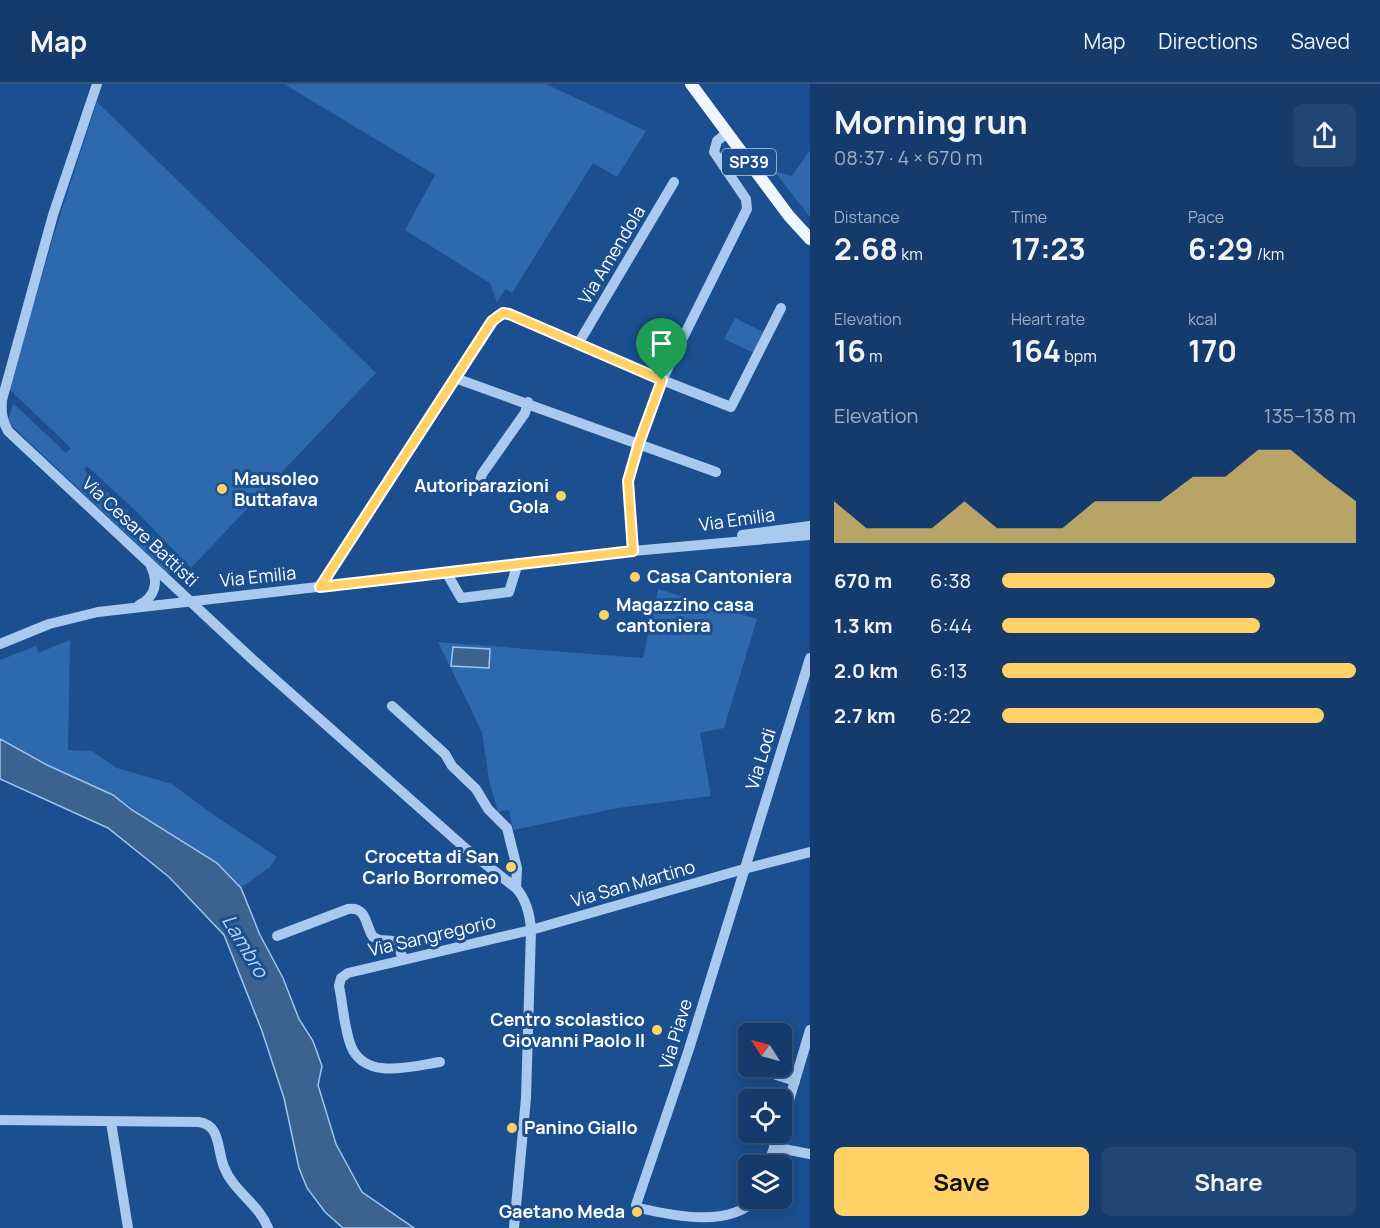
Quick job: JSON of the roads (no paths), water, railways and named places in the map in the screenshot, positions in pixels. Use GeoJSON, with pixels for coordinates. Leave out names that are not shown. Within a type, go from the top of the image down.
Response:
{"type":"FeatureCollection","features":[{"type":"Feature","properties":{"kind":"main road","name":"SP39"},"geometry":{"type":"LineString","coordinates":[[691,84],[789,216],[810,239]]}},
{"type":"Feature","properties":{"kind":"street","name":"Via Cesare Battisti"},"geometry":{"type":"LineString","coordinates":[[97,84],[53,215],[2,400],[3,423],[8,431],[190,602],[453,838],[516,888],[525,903],[531,930],[526,1098],[514,1228]]}},
{"type":"Feature","properties":{"kind":"street"},"geometry":{"type":"LineString","coordinates":[[633,551],[628,481],[639,443],[662,380],[748,204],[714,152],[717,141],[727,133]]}},
{"type":"Feature","properties":{"kind":"street","name":"Via Amendola"},"geometry":{"type":"LineString","coordinates":[[578,344],[674,182]]}},
{"type":"Feature","properties":{"kind":"street"},"geometry":{"type":"LineString","coordinates":[[320,587],[492,321],[503,313],[731,407],[781,308]]}},
{"type":"Feature","properties":{"kind":"street"},"geometry":{"type":"LineString","coordinates":[[455,378],[528,402],[716,472]]}},
{"type":"Feature","properties":{"kind":"street"},"geometry":{"type":"LineString","coordinates":[[478,487],[482,474],[525,413],[528,402]]}},
{"type":"Feature","properties":{"kind":"street","name":"Via Emilia"},"geometry":{"type":"LineString","coordinates":[[668,547],[810,526]]}},
{"type":"Feature","properties":{"kind":"street","name":"Via Emilia"},"geometry":{"type":"LineString","coordinates":[[0,644],[36,628],[64,619],[133,608],[668,547],[810,536]]}},
{"type":"Feature","properties":{"kind":"street"},"geometry":{"type":"LineString","coordinates":[[133,608],[145,602],[154,592],[156,578],[149,563]]}},
{"type":"Feature","properties":{"kind":"street"},"geometry":{"type":"LineString","coordinates":[[446,572],[461,598],[509,592],[518,563]]}},
{"type":"Feature","properties":{"kind":"street","name":"Via Lodi"},"geometry":{"type":"LineString","coordinates":[[744,869],[810,658]]}},
{"type":"Feature","properties":{"kind":"street"},"geometry":{"type":"LineString","coordinates":[[392,706],[445,754],[452,766],[476,789],[488,809],[509,832],[518,873],[516,888]]}},
{"type":"Feature","properties":{"kind":"street","name":"Via San Martino"},"geometry":{"type":"LineString","coordinates":[[531,930],[810,852]]}},
{"type":"Feature","properties":{"kind":"street","name":"Via Piave"},"geometry":{"type":"LineString","coordinates":[[744,869],[684,1065],[639,1194],[637,1207],[685,1218],[701,1219],[741,1212],[744,1209]]}},
{"type":"Feature","properties":{"kind":"street"},"geometry":{"type":"LineString","coordinates":[[277,936],[356,908],[362,912],[373,937],[380,940],[394,940],[403,959]]}},
{"type":"Feature","properties":{"kind":"street","name":"Via Sangregorio"},"geometry":{"type":"LineString","coordinates":[[440,1062],[387,1069],[371,1066],[357,1057],[349,1040],[339,986],[341,978],[348,973],[403,959],[531,930]]}},
{"type":"Feature","properties":{"kind":"street"},"geometry":{"type":"LineString","coordinates":[[792,1091],[810,1030]]}},
{"type":"Feature","properties":{"kind":"street"},"geometry":{"type":"LineString","coordinates":[[783,1077],[795,1081]]}},
{"type":"Feature","properties":{"kind":"street"},"geometry":{"type":"LineString","coordinates":[[0,1120],[199,1122],[210,1125],[215,1133],[228,1175],[260,1213],[268,1228]]}},
{"type":"Feature","properties":{"kind":"street"},"geometry":{"type":"LineString","coordinates":[[111,1122],[128,1228]]}},
{"type":"Feature","properties":{"kind":"street"},"geometry":{"type":"LineString","coordinates":[[771,1155],[775,1143]]}},
{"type":"Feature","properties":{"kind":"street"},"geometry":{"type":"LineString","coordinates":[[774,1147],[810,1154]]}},
{"type":"Feature","properties":{"kind":"water"},"geometry":{"type":"Polygon","coordinates":[[[453,647],[490,649],[489,668],[451,666],[453,647]]]}},
{"type":"Feature","properties":{"kind":"water","name":"Lambro"},"geometry":{"type":"Polygon","coordinates":[[[0,739],[47,765],[113,795],[132,810],[217,863],[241,888],[260,935],[283,978],[299,1019],[313,1041],[322,1066],[318,1085],[336,1144],[362,1192],[414,1228],[343,1228],[325,1212],[307,1188],[299,1168],[284,1098],[262,1031],[224,935],[169,877],[108,828],[0,779],[0,739]]]}},
{"type":"Feature","properties":{"kind":"place","name":"Mausoleo Buttafava"},"geometry":{"type":"Point","coordinates":[222,489]}},
{"type":"Feature","properties":{"kind":"place","name":"Autoriparazioni Gola"},"geometry":{"type":"Point","coordinates":[561,496]}},
{"type":"Feature","properties":{"kind":"place","name":"Casa Cantoniera"},"geometry":{"type":"Point","coordinates":[635,577]}},
{"type":"Feature","properties":{"kind":"place","name":"Magazzino casa cantoniera"},"geometry":{"type":"Point","coordinates":[604,615]}},
{"type":"Feature","properties":{"kind":"place","name":"Crocetta di San Carlo Borromeo"},"geometry":{"type":"Point","coordinates":[511,867]}},
{"type":"Feature","properties":{"kind":"place","name":"Centro scolastico Giovanni Paolo II"},"geometry":{"type":"Point","coordinates":[657,1030]}},
{"type":"Feature","properties":{"kind":"place","name":"Panino Giallo"},"geometry":{"type":"Point","coordinates":[512,1128]}},
{"type":"Feature","properties":{"kind":"place","name":"Gaetano Meda"},"geometry":{"type":"Point","coordinates":[637,1212]}}]}
